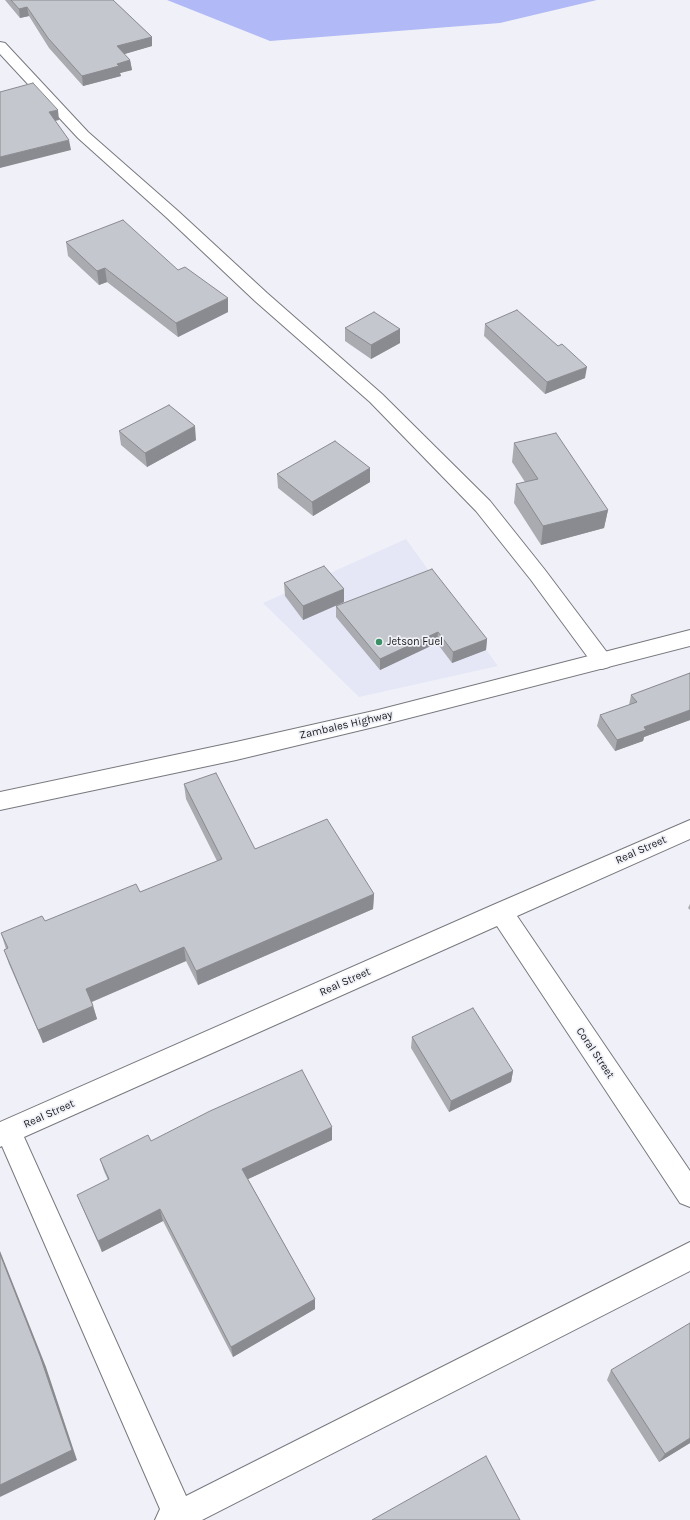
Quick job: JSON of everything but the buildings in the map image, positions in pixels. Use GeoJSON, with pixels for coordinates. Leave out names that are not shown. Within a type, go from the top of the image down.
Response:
{"type":"FeatureCollection","features":[{"type":"Feature","properties":{"kind":"street"},"geometry":{"type":"LineString","coordinates":[[0,46],[82,135],[172,214],[261,297],[376,398],[483,506],[538,575],[602,661]]}},
{"type":"Feature","properties":{"kind":"street","name":"Zambales Highway"},"geometry":{"type":"LineString","coordinates":[[0,801],[236,751],[378,718],[690,638]]}},
{"type":"Feature","properties":{"kind":"street","name":"Real Street"},"geometry":{"type":"LineString","coordinates":[[4,1133],[690,829]]}},
{"type":"Feature","properties":{"kind":"street","name":"Coral Street"},"geometry":{"type":"LineString","coordinates":[[501,912],[690,1194]]}},
{"type":"Feature","properties":{"kind":"street"},"geometry":{"type":"LineString","coordinates":[[4,1133],[176,1518],[690,1256]]}},
{"type":"Feature","properties":{"kind":"shaded area"},"geometry":{"type":"Polygon","coordinates":[[[406,539],[498,666],[359,697],[263,603],[406,539]]]}},
{"type":"Feature","properties":{"kind":"water"},"geometry":{"type":"Polygon","coordinates":[[[167,0],[597,0],[500,23],[270,41],[167,0]]]}},
{"type":"Feature","properties":{"kind":"place","name":"Jetson Fuel"},"geometry":{"type":"Point","coordinates":[379,642]}}]}
